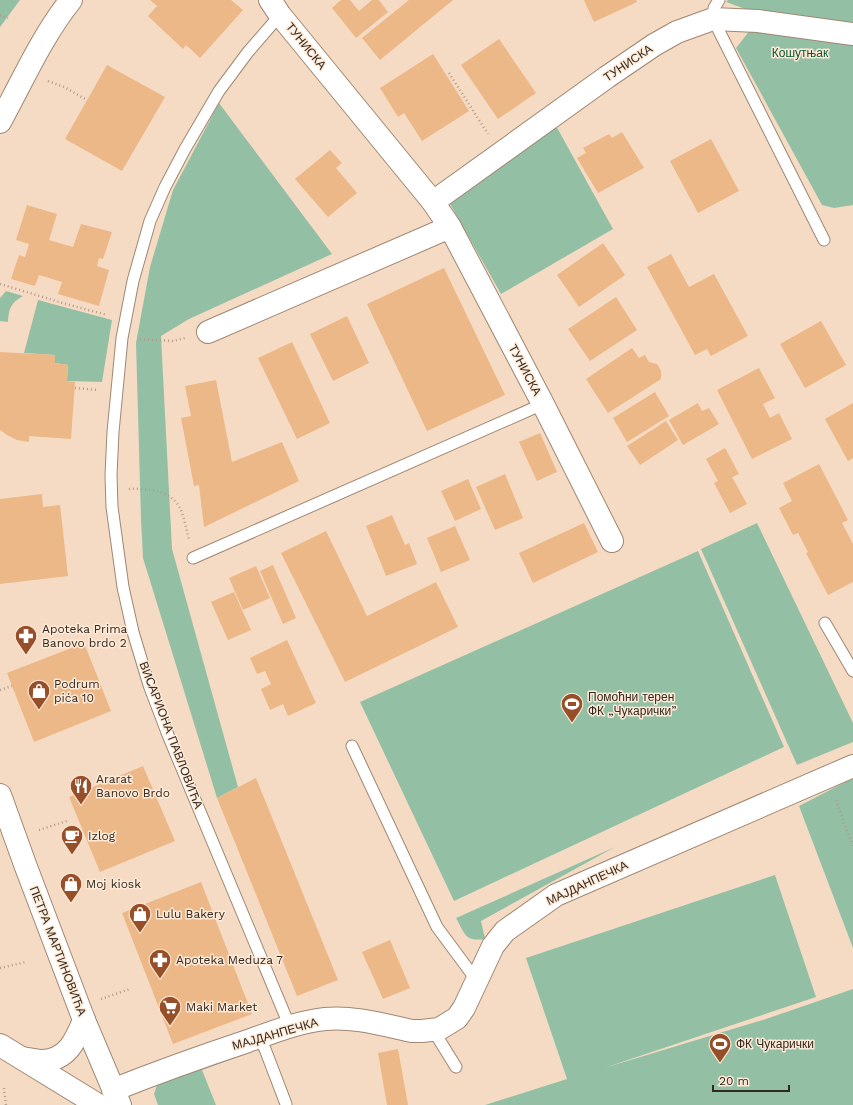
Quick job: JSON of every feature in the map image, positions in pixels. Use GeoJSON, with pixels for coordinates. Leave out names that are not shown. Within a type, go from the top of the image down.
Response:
{"type":"FeatureCollection","features":[{"type":"Feature","properties":{"kind":"street"},"geometry":{"type":"LineString","coordinates":[[0,122],[60,15],[71,0]]}},
{"type":"Feature","properties":{"kind":"street","name":"ТУНИСКА"},"geometry":{"type":"LineString","coordinates":[[275,7],[434,202],[450,227],[543,404],[612,541]]}},
{"type":"Feature","properties":{"kind":"street"},"geometry":{"type":"LineString","coordinates":[[716,10],[758,22],[853,34]]}},
{"type":"Feature","properties":{"kind":"street","name":"ТУНИСКА"},"geometry":{"type":"LineString","coordinates":[[434,202],[500,153],[654,45],[716,10]]}},
{"type":"Feature","properties":{"kind":"street"},"geometry":{"type":"LineString","coordinates":[[208,332],[450,227]]}},
{"type":"Feature","properties":{"kind":"street","name":"МАЈДАНПЕЧКА"},"geometry":{"type":"LineString","coordinates":[[117,1097],[180,1064],[290,1027],[326,1019],[344,1019],[412,1030],[439,1029],[458,1018],[493,946],[505,931],[556,896],[853,766]]}},
{"type":"Feature","properties":{"kind":"street","name":"ПЕТРА МАРТИНОВИЋА"},"geometry":{"type":"LineString","coordinates":[[0,795],[84,1020],[117,1097]]}},
{"type":"Feature","properties":{"kind":"street"},"geometry":{"type":"LineString","coordinates":[[19,1057],[42,1061],[58,1057],[68,1050],[75,1042],[84,1020]]}},
{"type":"Feature","properties":{"kind":"street"},"geometry":{"type":"LineString","coordinates":[[0,1045],[98,1105]]}},
{"type":"Feature","properties":{"kind":"lane","name":"ВИСАРИОНА ПАВЛОВИЋА"},"geometry":{"type":"LineString","coordinates":[[275,7],[248,52],[219,91],[185,149],[165,187],[150,221],[133,281],[119,358],[112,460],[112,507],[123,587],[133,632],[150,684],[168,735],[290,1027]]}},
{"type":"Feature","properties":{"kind":"lane"},"geometry":{"type":"LineString","coordinates":[[716,10],[824,240]]}},
{"type":"Feature","properties":{"kind":"lane"},"geometry":{"type":"LineString","coordinates":[[193,558],[543,404]]}},
{"type":"Feature","properties":{"kind":"lane"},"geometry":{"type":"LineString","coordinates":[[825,623],[853,671]]}},
{"type":"Feature","properties":{"kind":"lane"},"geometry":{"type":"LineString","coordinates":[[352,746],[436,927],[477,981]]}},
{"type":"Feature","properties":{"kind":"lane"},"geometry":{"type":"LineString","coordinates":[[430,1030],[438,1038],[456,1067]]}},
{"type":"Feature","properties":{"kind":"lane"},"geometry":{"type":"LineString","coordinates":[[259,1037],[286,1104]]}},
{"type":"Feature","properties":{"kind":"path"},"geometry":{"type":"LineString","coordinates":[[0,15],[8,18]]}},
{"type":"Feature","properties":{"kind":"path"},"geometry":{"type":"LineString","coordinates":[[27,72],[64,87],[87,100]]}},
{"type":"Feature","properties":{"kind":"path"},"geometry":{"type":"LineString","coordinates":[[449,73],[500,153]]}},
{"type":"Feature","properties":{"kind":"path"},"geometry":{"type":"LineString","coordinates":[[0,284],[66,304],[125,319]]}},
{"type":"Feature","properties":{"kind":"path"},"geometry":{"type":"LineString","coordinates":[[148,339],[173,341]]}},
{"type":"Feature","properties":{"kind":"path"},"geometry":{"type":"LineString","coordinates":[[75,388],[116,391]]}},
{"type":"Feature","properties":{"kind":"path"},"geometry":{"type":"LineString","coordinates":[[142,489],[154,490],[176,501],[182,512],[193,558]]}},
{"type":"Feature","properties":{"kind":"path"},"geometry":{"type":"LineString","coordinates":[[0,690],[12,686]]}},
{"type":"Feature","properties":{"kind":"path"},"geometry":{"type":"LineString","coordinates":[[828,777],[853,847]]}},
{"type":"Feature","properties":{"kind":"path"},"geometry":{"type":"LineString","coordinates":[[0,968],[26,962]]}},
{"type":"Feature","properties":{"kind":"path"},"geometry":{"type":"LineString","coordinates":[[97,1001],[130,989]]}},
{"type":"Feature","properties":{"kind":"path"},"geometry":{"type":"LineString","coordinates":[[4,1088],[6,1105]]}},
{"type":"Feature","properties":{"kind":"green space"},"geometry":{"type":"Polygon","coordinates":[[[0,0],[20,0],[0,27],[0,0]]]}},
{"type":"Feature","properties":{"kind":"green space","name":"Кошутњак"},"geometry":{"type":"Polygon","coordinates":[[[728,0],[853,0],[853,205],[834,208],[822,205],[736,48],[762,15],[726,2],[728,0]]]}},
{"type":"Feature","properties":{"kind":"green space"},"geometry":{"type":"Polygon","coordinates":[[[219,103],[332,254],[189,319],[161,336],[172,549],[238,787],[217,798],[143,558],[136,343],[150,267],[173,190],[219,103]]]}},
{"type":"Feature","properties":{"kind":"green space"},"geometry":{"type":"Polygon","coordinates":[[[555,124],[613,229],[501,294],[449,202],[555,124]]]}},
{"type":"Feature","properties":{"kind":"green space"},"geometry":{"type":"Polygon","coordinates":[[[6,291],[23,296],[11,306],[8,322],[0,321],[0,298],[6,291]]]}},
{"type":"Feature","properties":{"kind":"green space"},"geometry":{"type":"Polygon","coordinates":[[[38,300],[112,320],[102,382],[67,381],[68,365],[55,363],[55,355],[24,353],[38,300]]]}},
{"type":"Feature","properties":{"kind":"green space"},"geometry":{"type":"Polygon","coordinates":[[[757,523],[853,723],[853,742],[797,765],[701,549],[757,523]]]}},
{"type":"Feature","properties":{"kind":"green space","name":"Помоћни терен ФК „Чукарички”"},"geometry":{"type":"Polygon","coordinates":[[[698,551],[784,747],[454,901],[360,702],[698,551]]]}},
{"type":"Feature","properties":{"kind":"green space"},"geometry":{"type":"Polygon","coordinates":[[[853,778],[853,948],[799,806],[853,778]]]}},
{"type":"Feature","properties":{"kind":"green space"},"geometry":{"type":"Polygon","coordinates":[[[615,847],[481,921],[485,939],[478,940],[466,936],[456,918],[615,847]]]}},
{"type":"Feature","properties":{"kind":"green space"},"geometry":{"type":"Polygon","coordinates":[[[775,875],[816,997],[604,1068],[766,1019],[853,989],[853,1105],[485,1105],[567,1079],[526,958],[775,875]]]}},
{"type":"Feature","properties":{"kind":"green space"},"geometry":{"type":"Polygon","coordinates":[[[243,1049],[246,1054],[202,1070],[216,1105],[158,1105],[154,1094],[160,1076],[243,1049]]]}},
{"type":"Feature","properties":{"kind":"building"},"geometry":{"type":"Polygon","coordinates":[[[150,0],[231,0],[243,10],[200,58],[186,45],[183,49],[148,16],[157,6],[150,0]]]}},
{"type":"Feature","properties":{"kind":"building"},"geometry":{"type":"Polygon","coordinates":[[[341,0],[350,0],[359,11],[372,0],[379,0],[388,12],[356,38],[332,8],[341,0]]]}},
{"type":"Feature","properties":{"kind":"building"},"geometry":{"type":"Polygon","coordinates":[[[409,0],[453,0],[380,60],[362,38],[409,0]]]}},
{"type":"Feature","properties":{"kind":"building"},"geometry":{"type":"Polygon","coordinates":[[[584,0],[636,0],[637,2],[594,22],[584,0]]]}},
{"type":"Feature","properties":{"kind":"building"},"geometry":{"type":"Polygon","coordinates":[[[499,39],[536,93],[498,119],[461,65],[499,39]]]}},
{"type":"Feature","properties":{"kind":"building"},"geometry":{"type":"Polygon","coordinates":[[[433,54],[469,111],[422,141],[404,113],[398,117],[380,88],[433,54]]]}},
{"type":"Feature","properties":{"kind":"building"},"geometry":{"type":"Polygon","coordinates":[[[107,65],[165,97],[122,171],[65,139],[107,65]]]}},
{"type":"Feature","properties":{"kind":"building"},"geometry":{"type":"Polygon","coordinates":[[[622,132],[644,168],[598,193],[577,158],[586,153],[583,148],[609,134],[612,138],[622,132]]]}},
{"type":"Feature","properties":{"kind":"building"},"geometry":{"type":"Polygon","coordinates":[[[711,139],[739,191],[698,213],[670,161],[711,139]]]}},
{"type":"Feature","properties":{"kind":"building"},"geometry":{"type":"Polygon","coordinates":[[[330,150],[342,163],[336,168],[357,193],[328,217],[295,179],[330,150]]]}},
{"type":"Feature","properties":{"kind":"building"},"geometry":{"type":"Polygon","coordinates":[[[27,205],[57,214],[49,240],[73,247],[81,224],[112,232],[103,259],[99,258],[97,266],[109,270],[99,306],[58,294],[62,282],[39,275],[35,286],[11,279],[19,255],[25,257],[29,244],[16,240],[27,205]]]}},
{"type":"Feature","properties":{"kind":"building"},"geometry":{"type":"Polygon","coordinates":[[[603,243],[625,275],[579,307],[557,275],[603,243]]]}},
{"type":"Feature","properties":{"kind":"building"},"geometry":{"type":"Polygon","coordinates":[[[671,254],[689,287],[714,274],[748,336],[711,356],[707,349],[695,355],[647,267],[671,254]]]}},
{"type":"Feature","properties":{"kind":"building"},"geometry":{"type":"Polygon","coordinates":[[[444,268],[505,395],[427,431],[367,304],[444,268]]]}},
{"type":"Feature","properties":{"kind":"building"},"geometry":{"type":"Polygon","coordinates":[[[616,297],[637,330],[590,361],[568,329],[616,297]]]}},
{"type":"Feature","properties":{"kind":"building"},"geometry":{"type":"Polygon","coordinates":[[[347,316],[369,363],[333,381],[310,334],[347,316]]]}},
{"type":"Feature","properties":{"kind":"building"},"geometry":{"type":"Polygon","coordinates":[[[821,321],[846,365],[805,388],[780,344],[821,321]]]}},
{"type":"Feature","properties":{"kind":"building"},"geometry":{"type":"Polygon","coordinates":[[[292,342],[330,423],[297,439],[258,358],[292,342]]]}},
{"type":"Feature","properties":{"kind":"building"},"geometry":{"type":"Polygon","coordinates":[[[632,348],[639,358],[645,355],[649,362],[657,364],[661,371],[661,379],[608,413],[586,379],[632,348]]]}},
{"type":"Feature","properties":{"kind":"building"},"geometry":{"type":"Polygon","coordinates":[[[0,352],[55,355],[55,363],[68,365],[67,381],[75,382],[71,439],[29,436],[29,442],[17,440],[0,430],[0,352]]]}},
{"type":"Feature","properties":{"kind":"building"},"geometry":{"type":"Polygon","coordinates":[[[759,368],[775,398],[763,404],[770,418],[779,413],[792,439],[752,459],[717,390],[759,368]]]}},
{"type":"Feature","properties":{"kind":"building"},"geometry":{"type":"Polygon","coordinates":[[[216,380],[232,462],[282,442],[299,481],[204,527],[199,485],[194,486],[181,418],[191,416],[185,386],[216,380]]]}},
{"type":"Feature","properties":{"kind":"building"},"geometry":{"type":"Polygon","coordinates":[[[655,392],[669,416],[627,442],[613,418],[655,392]]]}},
{"type":"Feature","properties":{"kind":"building"},"geometry":{"type":"Polygon","coordinates":[[[698,403],[702,411],[709,408],[719,424],[683,445],[669,420],[698,403]]]}},
{"type":"Feature","properties":{"kind":"building"},"geometry":{"type":"Polygon","coordinates":[[[853,403],[853,458],[848,461],[825,419],[853,403]]]}},
{"type":"Feature","properties":{"kind":"building"},"geometry":{"type":"Polygon","coordinates":[[[666,421],[678,440],[640,465],[627,446],[666,421]]]}},
{"type":"Feature","properties":{"kind":"building"},"geometry":{"type":"Polygon","coordinates":[[[540,433],[557,472],[537,481],[519,442],[540,433]]]}},
{"type":"Feature","properties":{"kind":"building"},"geometry":{"type":"Polygon","coordinates":[[[725,448],[739,474],[732,477],[747,504],[730,513],[714,483],[718,481],[706,459],[725,448]]]}},
{"type":"Feature","properties":{"kind":"building"},"geometry":{"type":"Polygon","coordinates":[[[819,464],[848,520],[842,523],[853,544],[853,582],[828,595],[806,553],[808,552],[798,533],[793,535],[779,508],[792,501],[783,483],[819,464]]]}},
{"type":"Feature","properties":{"kind":"building"},"geometry":{"type":"Polygon","coordinates":[[[505,474],[523,518],[495,530],[476,487],[505,474]]]}},
{"type":"Feature","properties":{"kind":"building"},"geometry":{"type":"Polygon","coordinates":[[[468,479],[481,509],[455,521],[441,491],[468,479]]]}},
{"type":"Feature","properties":{"kind":"building"},"geometry":{"type":"Polygon","coordinates":[[[42,494],[43,507],[60,505],[68,576],[0,584],[0,499],[42,494]]]}},
{"type":"Feature","properties":{"kind":"building"},"geometry":{"type":"Polygon","coordinates":[[[392,515],[405,545],[409,543],[417,564],[386,576],[366,526],[392,515]]]}},
{"type":"Feature","properties":{"kind":"building"},"geometry":{"type":"Polygon","coordinates":[[[584,523],[598,552],[533,583],[519,553],[584,523]]]}},
{"type":"Feature","properties":{"kind":"building"},"geometry":{"type":"Polygon","coordinates":[[[455,526],[470,560],[441,572],[427,538],[455,526]]]}},
{"type":"Feature","properties":{"kind":"building"},"geometry":{"type":"Polygon","coordinates":[[[326,531],[367,616],[436,582],[458,627],[345,682],[281,553],[326,531]]]}},
{"type":"Feature","properties":{"kind":"building"},"geometry":{"type":"Polygon","coordinates":[[[273,565],[296,618],[283,624],[260,571],[273,565]]]}},
{"type":"Feature","properties":{"kind":"building"},"geometry":{"type":"Polygon","coordinates":[[[256,566],[270,598],[243,610],[229,578],[256,566]]]}},
{"type":"Feature","properties":{"kind":"building"},"geometry":{"type":"Polygon","coordinates":[[[234,592],[251,630],[228,640],[211,602],[234,592]]]}},
{"type":"Feature","properties":{"kind":"building"},"geometry":{"type":"Polygon","coordinates":[[[287,640],[316,703],[288,716],[283,704],[270,710],[261,689],[271,684],[265,671],[257,674],[250,658],[287,640]]]}},
{"type":"Feature","properties":{"kind":"building"},"geometry":{"type":"Polygon","coordinates":[[[84,643],[111,711],[34,742],[7,673],[84,643]]]}},
{"type":"Feature","properties":{"kind":"building"},"geometry":{"type":"Polygon","coordinates":[[[143,766],[175,841],[100,872],[69,797],[143,766]]]}},
{"type":"Feature","properties":{"kind":"building"},"geometry":{"type":"Polygon","coordinates":[[[256,778],[338,980],[297,996],[217,798],[256,778]]]}},
{"type":"Feature","properties":{"kind":"building"},"geometry":{"type":"Polygon","coordinates":[[[201,882],[252,1014],[173,1044],[122,913],[201,882]]]}},
{"type":"Feature","properties":{"kind":"building"},"geometry":{"type":"Polygon","coordinates":[[[390,940],[410,988],[383,999],[362,952],[390,940]]]}},
{"type":"Feature","properties":{"kind":"building"},"geometry":{"type":"Polygon","coordinates":[[[398,1049],[408,1105],[387,1105],[378,1053],[398,1049]]]}},
{"type":"Feature","properties":{"kind":"place","name":"Apoteka Prima Banovo brdo 2"},"geometry":{"type":"Point","coordinates":[26,656]}},
{"type":"Feature","properties":{"kind":"place","name":"Podrum pića 10"},"geometry":{"type":"Point","coordinates":[39,710]}},
{"type":"Feature","properties":{"kind":"place","name":"Помоћни терен ФК „Чукарички”"},"geometry":{"type":"Point","coordinates":[572,724]}},
{"type":"Feature","properties":{"kind":"place","name":"Ararat Banovo Brdo"},"geometry":{"type":"Point","coordinates":[81,806]}},
{"type":"Feature","properties":{"kind":"place","name":"Izlog"},"geometry":{"type":"Point","coordinates":[72,856]}},
{"type":"Feature","properties":{"kind":"place","name":"Moj kiosk"},"geometry":{"type":"Point","coordinates":[71,904]}},
{"type":"Feature","properties":{"kind":"place","name":"Lulu Bakery"},"geometry":{"type":"Point","coordinates":[140,934]}},
{"type":"Feature","properties":{"kind":"place","name":"Apoteka Meduza 7"},"geometry":{"type":"Point","coordinates":[160,980]}},
{"type":"Feature","properties":{"kind":"place","name":"Maki Market"},"geometry":{"type":"Point","coordinates":[170,1026]}},
{"type":"Feature","properties":{"kind":"place","name":"ФК Чукарички"},"geometry":{"type":"Point","coordinates":[720,1064]}}]}
